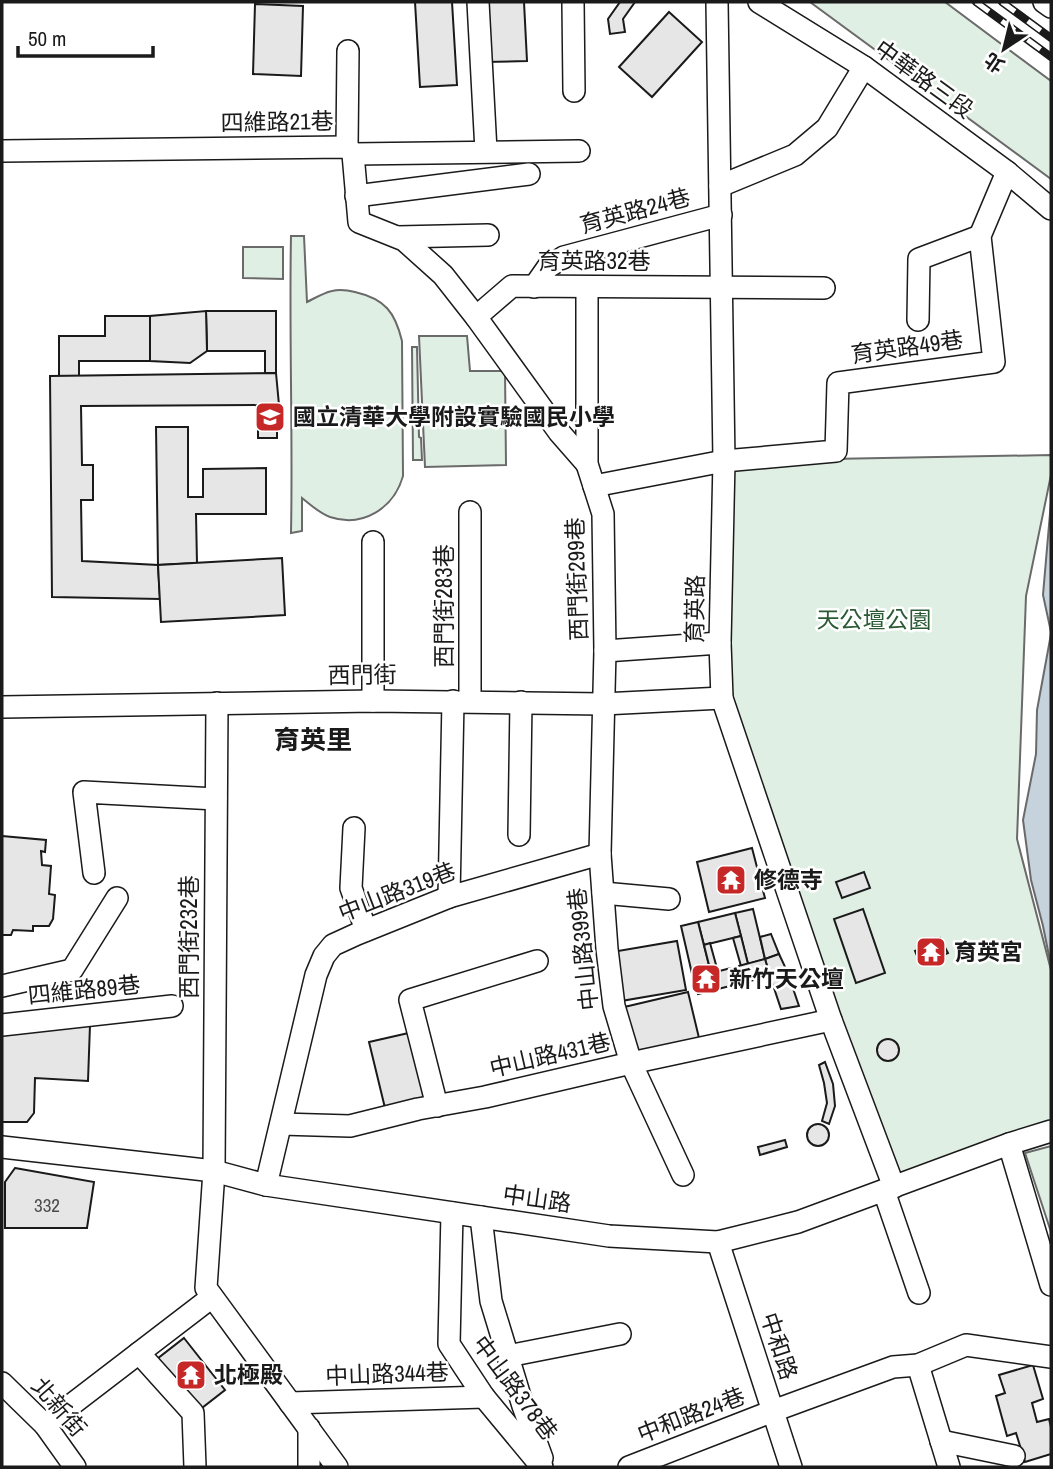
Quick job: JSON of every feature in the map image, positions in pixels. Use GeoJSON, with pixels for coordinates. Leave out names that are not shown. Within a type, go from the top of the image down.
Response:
{"type":"FeatureCollection","features":[{"type":"Feature","properties":{"kind":"street"},"geometry":{"type":"LineString","coordinates":[[478,2],[486,151]]}},
{"type":"Feature","properties":{"kind":"street"},"geometry":{"type":"LineString","coordinates":[[573,2],[574,91]]}},
{"type":"Feature","properties":{"kind":"street","name":"育英路"},"geometry":{"type":"LineString","coordinates":[[717,2],[724,461],[720,643],[722,698],[889,1189],[919,1293]]}},
{"type":"Feature","properties":{"kind":"street","name":"中華路三段"},"geometry":{"type":"LineString","coordinates":[[759,2],[864,67],[1007,172],[1051,209]]}},
{"type":"Feature","properties":{"kind":"street"},"geometry":{"type":"LineString","coordinates":[[1044,2],[1051,7]]}},
{"type":"Feature","properties":{"kind":"street"},"geometry":{"type":"LineString","coordinates":[[348,51],[350,151],[579,151]]}},
{"type":"Feature","properties":{"kind":"street"},"geometry":{"type":"LineString","coordinates":[[720,186],[796,155],[827,128],[864,67]]}},
{"type":"Feature","properties":{"kind":"street","name":"四維路21巷"},"geometry":{"type":"LineString","coordinates":[[2,150],[350,151],[359,222],[404,240],[443,275],[559,432],[587,464]]}},
{"type":"Feature","properties":{"kind":"street"},"geometry":{"type":"LineString","coordinates":[[918,320],[919,259],[980,236],[1007,172]]}},
{"type":"Feature","properties":{"kind":"street"},"geometry":{"type":"LineString","coordinates":[[356,196],[529,174]]}},
{"type":"Feature","properties":{"kind":"street","name":"育英路24巷"},"geometry":{"type":"LineString","coordinates":[[534,287],[548,267],[565,257],[721,215]]}},
{"type":"Feature","properties":{"kind":"street"},"geometry":{"type":"LineString","coordinates":[[398,237],[488,235]]}},
{"type":"Feature","properties":{"kind":"street","name":"育英路49巷"},"geometry":{"type":"LineString","coordinates":[[724,461],[836,451],[838,383],[994,362],[980,236]]}},
{"type":"Feature","properties":{"kind":"street","name":"育英路32巷"},"geometry":{"type":"LineString","coordinates":[[475,317],[512,286],[824,288]]}},
{"type":"Feature","properties":{"kind":"street","name":"西門街299巷"},"geometry":{"type":"LineString","coordinates":[[587,287],[587,464],[603,514],[606,651],[603,704]]}},
{"type":"Feature","properties":{"kind":"street"},"geometry":{"type":"LineString","coordinates":[[594,486],[724,461]]}},
{"type":"Feature","properties":{"kind":"street","name":"西門街283巷"},"geometry":{"type":"LineString","coordinates":[[449,897],[470,512]]}},
{"type":"Feature","properties":{"kind":"street"},"geometry":{"type":"LineString","coordinates":[[373,542],[373,701]]}},
{"type":"Feature","properties":{"kind":"street"},"geometry":{"type":"LineString","coordinates":[[606,651],[720,643]]}},
{"type":"Feature","properties":{"kind":"street","name":"西門街"},"geometry":{"type":"LineString","coordinates":[[2,707],[373,701],[603,704],[722,698]]}},
{"type":"Feature","properties":{"kind":"street"},"geometry":{"type":"LineString","coordinates":[[519,835],[521,702]]}},
{"type":"Feature","properties":{"kind":"street","name":"西門街232巷"},"geometry":{"type":"LineString","coordinates":[[214,1171],[217,704]]}},
{"type":"Feature","properties":{"kind":"street","name":"中山路399巷"},"geometry":{"type":"LineString","coordinates":[[603,704],[600,854],[614,1006],[631,1063],[683,1175]]}},
{"type":"Feature","properties":{"kind":"street"},"geometry":{"type":"LineString","coordinates":[[94,873],[84,792],[216,799]]}},
{"type":"Feature","properties":{"kind":"street"},"geometry":{"type":"LineString","coordinates":[[354,828],[351,888],[366,930]]}},
{"type":"Feature","properties":{"kind":"street","name":"中山路319巷"},"geometry":{"type":"LineString","coordinates":[[266,1185],[316,975],[324,956],[333,945],[449,897],[600,854]]}},
{"type":"Feature","properties":{"kind":"street"},"geometry":{"type":"LineString","coordinates":[[603,893],[669,899]]}},
{"type":"Feature","properties":{"kind":"street"},"geometry":{"type":"LineString","coordinates":[[2,986],[72,970],[117,898]]}},
{"type":"Feature","properties":{"kind":"street"},"geometry":{"type":"LineString","coordinates":[[437,1106],[410,1000],[537,961]]}},
{"type":"Feature","properties":{"kind":"street","name":"四維路89巷"},"geometry":{"type":"LineString","coordinates":[[2,1025],[172,1006]]}},
{"type":"Feature","properties":{"kind":"street","name":"中山路431巷"},"geometry":{"type":"LineString","coordinates":[[281,1124],[350,1126],[831,1020]]}},
{"type":"Feature","properties":{"kind":"street","name":"中山路"},"geometry":{"type":"LineString","coordinates":[[2,1147],[214,1171],[266,1185],[609,1236],[718,1242],[798,1223],[1051,1131]]}},
{"type":"Feature","properties":{"kind":"street"},"geometry":{"type":"LineString","coordinates":[[1010,1144],[1051,1285]]}},
{"type":"Feature","properties":{"kind":"street"},"geometry":{"type":"LineString","coordinates":[[214,1171],[206,1288],[337,1467]]}},
{"type":"Feature","properties":{"kind":"street","name":"中山路378巷"},"geometry":{"type":"LineString","coordinates":[[452,1213],[449,1344],[484,1398],[544,1467]]}},
{"type":"Feature","properties":{"kind":"street"},"geometry":{"type":"LineString","coordinates":[[481,1217],[491,1301],[544,1467]]}},
{"type":"Feature","properties":{"kind":"street","name":"中和路"},"geometry":{"type":"LineString","coordinates":[[718,1242],[791,1467]]}},
{"type":"Feature","properties":{"kind":"street"},"geometry":{"type":"LineString","coordinates":[[45,1425],[212,1297]]}},
{"type":"Feature","properties":{"kind":"street"},"geometry":{"type":"LineString","coordinates":[[508,1356],[620,1334]]}},
{"type":"Feature","properties":{"kind":"street","name":"中和路24巷"},"geometry":{"type":"LineString","coordinates":[[629,1467],[892,1367],[918,1365],[966,1345],[1051,1357]]}},
{"type":"Feature","properties":{"kind":"street"},"geometry":{"type":"LineString","coordinates":[[139,1353],[193,1413],[195,1467]]}},
{"type":"Feature","properties":{"kind":"street"},"geometry":{"type":"LineString","coordinates":[[918,1365],[949,1467]]}},
{"type":"Feature","properties":{"kind":"street","name":"北新街"},"geometry":{"type":"LineString","coordinates":[[2,1383],[45,1425],[75,1467]]}},
{"type":"Feature","properties":{"kind":"street","name":"中山路344巷"},"geometry":{"type":"LineString","coordinates":[[290,1403],[484,1398]]}},
{"type":"Feature","properties":{"kind":"street"},"geometry":{"type":"LineString","coordinates":[[309,1428],[309,1467]]}},
{"type":"Feature","properties":{"kind":"street"},"geometry":{"type":"LineString","coordinates":[[941,1441],[1013,1456]]}},
{"type":"Feature","properties":{"kind":"green space"},"geometry":{"type":"Polygon","coordinates":[[[810,2],[945,2],[1051,81],[1051,179],[810,2]]]}},
{"type":"Feature","properties":{"kind":"green space"},"geometry":{"type":"Polygon","coordinates":[[[291,236],[304,236],[307,302],[332,291],[352,291],[381,303],[396,322],[402,341],[403,476],[399,487],[385,506],[376,513],[354,520],[330,517],[302,498],[302,531],[291,533],[290,310],[291,236]]]}},
{"type":"Feature","properties":{"kind":"green space"},"geometry":{"type":"Polygon","coordinates":[[[243,247],[283,247],[283,279],[243,278],[243,247]]]}},
{"type":"Feature","properties":{"kind":"green space"},"geometry":{"type":"Polygon","coordinates":[[[419,336],[467,336],[470,371],[505,371],[506,465],[425,467],[419,336]]]}},
{"type":"Feature","properties":{"kind":"green space"},"geometry":{"type":"Polygon","coordinates":[[[412,347],[417,347],[422,460],[413,460],[412,347]]]}},
{"type":"Feature","properties":{"kind":"green space","name":"天公壇公園"},"geometry":{"type":"Polygon","coordinates":[[[1051,455],[1051,475],[1026,596],[1017,839],[1051,970],[1051,1133],[894,1187],[722,698],[724,461],[1051,455]]]}},
{"type":"Feature","properties":{"kind":"green space"},"geometry":{"type":"Polygon","coordinates":[[[1051,1146],[1051,1232],[1025,1153],[1051,1146]]]}},
{"type":"Feature","properties":{"kind":"shaded area"},"geometry":{"type":"Polygon","coordinates":[[[1051,502],[1051,632],[1043,595],[1051,502]]]}},
{"type":"Feature","properties":{"kind":"shaded area"},"geometry":{"type":"Polygon","coordinates":[[[1051,634],[1051,966],[1031,880],[1023,820],[1036,754],[1037,710],[1051,634]]]}},
{"type":"Feature","properties":{"kind":"building"},"geometry":{"type":"Polygon","coordinates":[[[415,2],[452,2],[457,85],[420,87],[415,2]]]}},
{"type":"Feature","properties":{"kind":"building"},"geometry":{"type":"Polygon","coordinates":[[[482,2],[524,2],[527,61],[485,62],[482,2]]]}},
{"type":"Feature","properties":{"kind":"building"},"geometry":{"type":"Polygon","coordinates":[[[620,2],[635,2],[623,19],[625,32],[610,34],[608,19],[620,2]]]}},
{"type":"Feature","properties":{"kind":"building"},"geometry":{"type":"Polygon","coordinates":[[[255,4],[303,6],[301,76],[253,74],[255,4]]]}},
{"type":"Feature","properties":{"kind":"building"},"geometry":{"type":"Polygon","coordinates":[[[669,12],[702,42],[652,97],[619,67],[669,12]]]}},
{"type":"Feature","properties":{"kind":"building"},"geometry":{"type":"Polygon","coordinates":[[[206,311],[276,311],[276,373],[265,373],[265,351],[207,351],[206,311]]]}},
{"type":"Feature","properties":{"kind":"building"},"geometry":{"type":"Polygon","coordinates":[[[206,311],[207,351],[190,363],[150,361],[150,316],[206,311]]]}},
{"type":"Feature","properties":{"kind":"building"},"geometry":{"type":"Polygon","coordinates":[[[105,316],[150,316],[150,361],[79,361],[79,376],[59,376],[59,336],[105,336],[105,316]]]}},
{"type":"Feature","properties":{"kind":"building"},"geometry":{"type":"Polygon","coordinates":[[[276,373],[279,405],[81,406],[82,465],[93,465],[93,500],[81,500],[82,561],[158,565],[160,599],[52,597],[50,376],[276,373]]]}},
{"type":"Feature","properties":{"kind":"building"},"geometry":{"type":"Polygon","coordinates":[[[258,419],[277,419],[277,438],[258,438],[258,419]]]}},
{"type":"Feature","properties":{"kind":"building"},"geometry":{"type":"Polygon","coordinates":[[[156,427],[188,427],[188,497],[203,497],[203,469],[266,468],[266,514],[196,514],[197,563],[158,565],[156,427]]]}},
{"type":"Feature","properties":{"kind":"building"},"geometry":{"type":"Polygon","coordinates":[[[282,558],[285,615],[161,622],[158,565],[282,558]]]}},
{"type":"Feature","properties":{"kind":"building"},"geometry":{"type":"Polygon","coordinates":[[[2,836],[46,840],[45,852],[41,851],[42,865],[51,866],[49,894],[55,895],[53,919],[49,926],[33,926],[33,931],[13,930],[11,935],[2,935],[2,836]]]}},
{"type":"Feature","properties":{"kind":"building","name":"修德寺"},"geometry":{"type":"Polygon","coordinates":[[[752,848],[765,898],[709,912],[697,862],[752,848]]]}},
{"type":"Feature","properties":{"kind":"building"},"geometry":{"type":"Polygon","coordinates":[[[864,872],[870,888],[842,898],[836,882],[864,872]]]}},
{"type":"Feature","properties":{"kind":"building"},"geometry":{"type":"Polygon","coordinates":[[[753,909],[765,959],[748,964],[735,913],[753,909]]]}},
{"type":"Feature","properties":{"kind":"building"},"geometry":{"type":"Polygon","coordinates":[[[863,909],[885,973],[856,983],[834,919],[863,909]]]}},
{"type":"Feature","properties":{"kind":"building"},"geometry":{"type":"Polygon","coordinates":[[[735,913],[741,936],[704,945],[698,922],[735,913]]]}},
{"type":"Feature","properties":{"kind":"building"},"geometry":{"type":"Polygon","coordinates":[[[698,922],[711,973],[693,978],[681,926],[698,922]]]}},
{"type":"Feature","properties":{"kind":"building"},"geometry":{"type":"Polygon","coordinates":[[[771,934],[779,954],[765,959],[760,937],[771,934]]]}},
{"type":"Feature","properties":{"kind":"building"},"geometry":{"type":"Polygon","coordinates":[[[741,936],[748,964],[741,966],[733,938],[741,936]]]}},
{"type":"Feature","properties":{"kind":"building","name":"育英宮"},"geometry":{"type":"Polygon","coordinates":[[[940,938],[948,953],[921,965],[915,951],[940,938]]]}},
{"type":"Feature","properties":{"kind":"building"},"geometry":{"type":"Polygon","coordinates":[[[677,941],[686,990],[621,1001],[612,952],[677,941]]]}},
{"type":"Feature","properties":{"kind":"building"},"geometry":{"type":"Polygon","coordinates":[[[710,943],[718,972],[711,973],[704,945],[710,943]]]}},
{"type":"Feature","properties":{"kind":"building"},"geometry":{"type":"Polygon","coordinates":[[[779,954],[787,971],[770,976],[765,959],[779,954]]]}},
{"type":"Feature","properties":{"kind":"building"},"geometry":{"type":"Polygon","coordinates":[[[765,959],[770,976],[698,994],[693,978],[765,959]]]}},
{"type":"Feature","properties":{"kind":"building"},"geometry":{"type":"Polygon","coordinates":[[[787,971],[799,1006],[781,1009],[770,976],[787,971]]]}},
{"type":"Feature","properties":{"kind":"building"},"geometry":{"type":"Polygon","coordinates":[[[688,992],[699,1038],[630,1053],[620,1008],[688,992]]]}},
{"type":"Feature","properties":{"kind":"building"},"geometry":{"type":"Polygon","coordinates":[[[2,1024],[90,1025],[88,1081],[35,1078],[34,1113],[27,1122],[2,1122],[2,1024]]]}},
{"type":"Feature","properties":{"kind":"building"},"geometry":{"type":"Polygon","coordinates":[[[413,1032],[429,1098],[385,1108],[369,1042],[413,1032]]]}},
{"type":"Feature","properties":{"kind":"building"},"geometry":{"type":"Polygon","coordinates":[[[888,1039],[896,1042],[899,1050],[896,1058],[888,1061],[880,1058],[877,1050],[880,1042],[888,1039]]]}},
{"type":"Feature","properties":{"kind":"building"},"geometry":{"type":"Polygon","coordinates":[[[825,1062],[833,1084],[835,1106],[829,1124],[822,1121],[827,1103],[819,1065],[825,1062]]]}},
{"type":"Feature","properties":{"kind":"building"},"geometry":{"type":"Polygon","coordinates":[[[818,1124],[826,1127],[829,1135],[826,1143],[818,1146],[810,1143],[807,1135],[810,1127],[818,1124]]]}},
{"type":"Feature","properties":{"kind":"building"},"geometry":{"type":"Polygon","coordinates":[[[785,1140],[787,1147],[760,1155],[758,1147],[785,1140]]]}},
{"type":"Feature","properties":{"kind":"building"},"geometry":{"type":"Polygon","coordinates":[[[15,1168],[94,1182],[87,1228],[5,1228],[5,1182],[15,1168]]]}},
{"type":"Feature","properties":{"kind":"building","name":"北極殿"},"geometry":{"type":"Polygon","coordinates":[[[184,1338],[225,1390],[198,1411],[157,1359],[184,1338]]]}},
{"type":"Feature","properties":{"kind":"building"},"geometry":{"type":"Polygon","coordinates":[[[1033,1365],[1043,1399],[1032,1403],[1037,1422],[1049,1419],[1051,1454],[1025,1462],[1016,1433],[1007,1436],[996,1396],[1005,1393],[999,1375],[1033,1365]]]}},
{"type":"Feature","properties":{"kind":"railway"},"geometry":{"type":"LineString","coordinates":[[976,2],[1051,57]]}},
{"type":"Feature","properties":{"kind":"railway"},"geometry":{"type":"LineString","coordinates":[[1002,2],[1051,38]]}},
{"type":"Feature","properties":{"kind":"place","name":"國立清華大學附設實驗國民小學"},"geometry":{"type":"Point","coordinates":[270,417]}},
{"type":"Feature","properties":{"kind":"place","name":"修德寺"},"geometry":{"type":"Point","coordinates":[731,880]}},
{"type":"Feature","properties":{"kind":"place","name":"育英宮"},"geometry":{"type":"Point","coordinates":[931,952]}},
{"type":"Feature","properties":{"kind":"place","name":"新竹天公壇"},"geometry":{"type":"Point","coordinates":[706,979]}},
{"type":"Feature","properties":{"kind":"place","name":"北極殿"},"geometry":{"type":"Point","coordinates":[191,1375]}},
{"type":"Feature","properties":{"kind":"district","name":"育英里"},"geometry":{"type":"Point","coordinates":[313,740]}}]}
